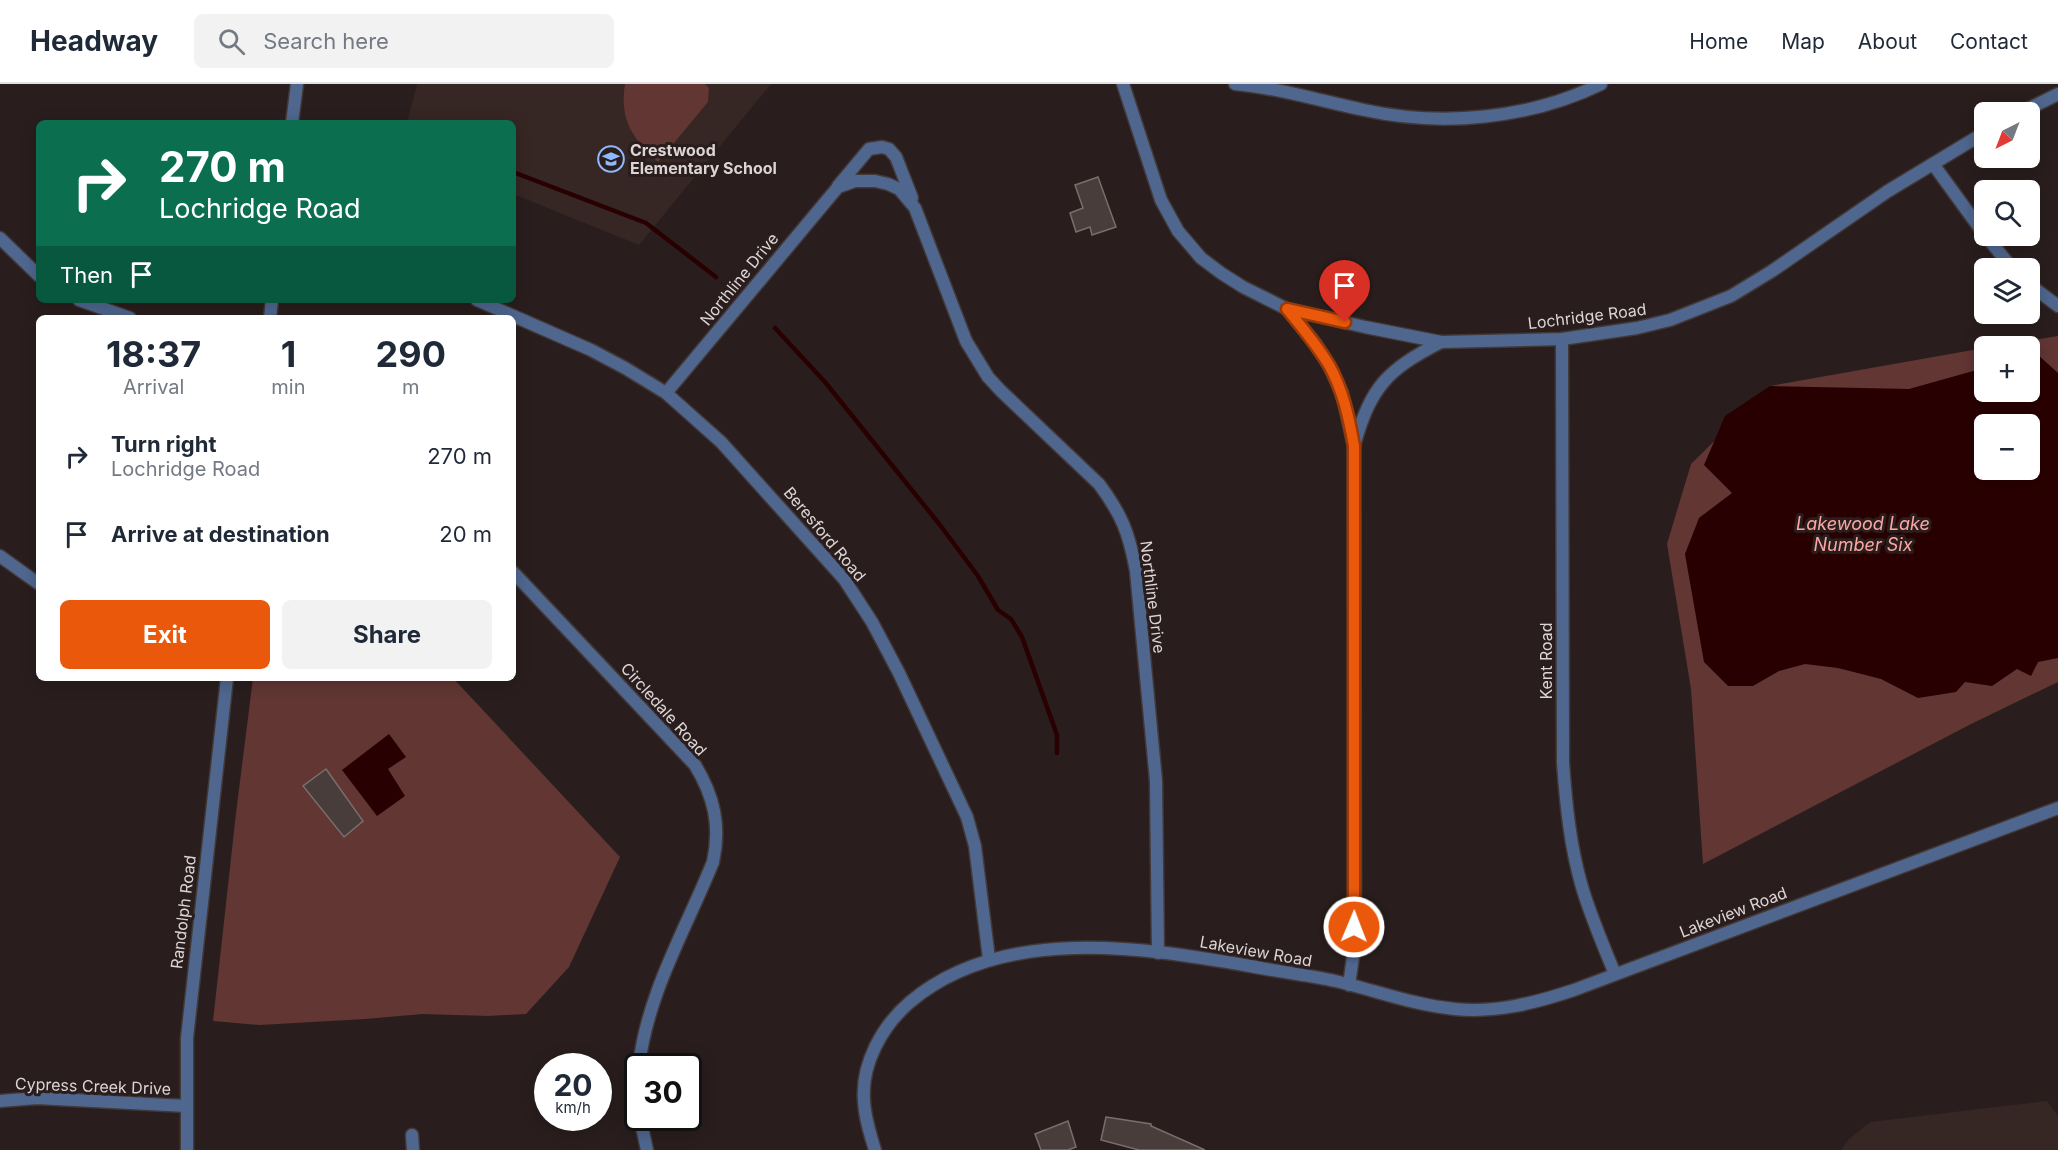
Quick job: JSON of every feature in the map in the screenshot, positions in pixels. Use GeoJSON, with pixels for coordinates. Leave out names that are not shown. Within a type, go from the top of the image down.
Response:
{"type":"FeatureCollection","features":[{"type":"Feature","properties":{"kind":"street"},"geometry":{"type":"LineString","coordinates":[[292,120],[297,84]]}},
{"type":"Feature","properties":{"kind":"street"},"geometry":{"type":"LineString","coordinates":[[1125,84],[1161,200],[1185,241],[1201,258],[1221,273],[1287,309],[1315,343],[1342,393],[1354,446],[1355,903],[1354,950],[1350,985]]}},
{"type":"Feature","properties":{"kind":"street"},"geometry":{"type":"LineString","coordinates":[[1235,84],[1306,96],[1390,115],[1442,119],[1490,116],[1538,107],[1601,84]]}},
{"type":"Feature","properties":{"kind":"street"},"geometry":{"type":"LineString","coordinates":[[2040,103],[2058,94]]}},
{"type":"Feature","properties":{"kind":"street","name":"Lochridge Road"},"geometry":{"type":"LineString","coordinates":[[1287,309],[1441,342],[1562,339],[1637,328],[1670,320],[1731,296],[1772,271],[1888,191],[1974,139]]}},
{"type":"Feature","properties":{"kind":"street","name":"Northline Drive"},"geometry":{"type":"LineString","coordinates":[[666,393],[869,149],[889,148],[896,157],[966,341],[988,377],[1099,484],[1125,525],[1131,542],[1136,572],[1156,782],[1158,952]]}},
{"type":"Feature","properties":{"kind":"street"},"geometry":{"type":"LineString","coordinates":[[1933,164],[1974,220]]}},
{"type":"Feature","properties":{"kind":"street","name":"Northline Drive"},"geometry":{"type":"LineString","coordinates":[[838,187],[855,181],[875,181],[888,184],[899,189],[915,208]]}},
{"type":"Feature","properties":{"kind":"street"},"geometry":{"type":"LineString","coordinates":[[0,238],[36,274]]}},
{"type":"Feature","properties":{"kind":"street"},"geometry":{"type":"LineString","coordinates":[[1994,246],[2004,258]]}},
{"type":"Feature","properties":{"kind":"street"},"geometry":{"type":"LineString","coordinates":[[2040,292],[2058,306]]}},
{"type":"Feature","properties":{"kind":"street"},"geometry":{"type":"LineString","coordinates":[[88,303],[122,315]]}},
{"type":"Feature","properties":{"kind":"street","name":"Beresford Road"},"geometry":{"type":"LineString","coordinates":[[484,303],[511,315]]}},
{"type":"Feature","properties":{"kind":"street","name":"Beresford Road"},"geometry":{"type":"LineString","coordinates":[[516,317],[591,350],[666,393],[722,442],[832,563],[872,622],[909,693],[967,817],[975,846],[989,959]]}},
{"type":"Feature","properties":{"kind":"street","name":"Kent Road"},"geometry":{"type":"LineString","coordinates":[[1562,339],[1563,751],[1566,806],[1582,885],[1593,921],[1616,974]]}},
{"type":"Feature","properties":{"kind":"street"},"geometry":{"type":"LineString","coordinates":[[1354,446],[1366,408],[1385,380],[1400,365],[1441,342]]}},
{"type":"Feature","properties":{"kind":"street"},"geometry":{"type":"LineString","coordinates":[[0,556],[36,582]]}},
{"type":"Feature","properties":{"kind":"street","name":"Circledale Road"},"geometry":{"type":"LineString","coordinates":[[516,575],[689,758],[702,776],[711,795],[717,826],[713,862],[650,1011],[641,1041],[640,1053]]}},
{"type":"Feature","properties":{"kind":"street","name":"Randolph Road"},"geometry":{"type":"LineString","coordinates":[[187,1150],[187,1038],[227,681]]}},
{"type":"Feature","properties":{"kind":"street","name":"Lakeview Road"},"geometry":{"type":"LineString","coordinates":[[875,1150],[867,1125],[864,1100],[868,1065],[881,1035],[891,1020],[919,995],[952,974],[989,959],[1026,951],[1076,948],[1158,952],[1350,985],[1417,1003],[1455,1009],[1487,1010],[1535,1002],[1616,974],[2058,808]]}},
{"type":"Feature","properties":{"kind":"street","name":"Cypress Creek Drive"},"geometry":{"type":"LineString","coordinates":[[0,1101],[37,1098],[186,1106]]}},
{"type":"Feature","properties":{"kind":"street"},"geometry":{"type":"LineString","coordinates":[[643,1131],[647,1150]]}},
{"type":"Feature","properties":{"kind":"street"},"geometry":{"type":"LineString","coordinates":[[412,1135],[413,1150]]}},
{"type":"Feature","properties":{"kind":"shaded area","name":"Crestwood Elementary School"},"geometry":{"type":"Polygon","coordinates":[[[417,84],[771,84],[639,245],[516,195],[516,120],[408,120],[417,84]]]}},
{"type":"Feature","properties":{"kind":"shaded area"},"geometry":{"type":"Polygon","coordinates":[[[625,84],[705,84],[709,88],[708,102],[658,162],[641,145],[630,128],[624,108],[625,84]]]}},
{"type":"Feature","properties":{"kind":"shaded area","name":"Lakewood Lake Number Six"},"geometry":{"type":"Polygon","coordinates":[[[2058,336],[2058,682],[1971,724],[1703,864],[1691,689],[1667,544],[1691,464],[1770,386],[1974,350],[1974,402],[2040,402],[2040,339],[2058,336]]]}},
{"type":"Feature","properties":{"kind":"shaded area"},"geometry":{"type":"Polygon","coordinates":[[[253,681],[456,681],[620,857],[569,967],[526,1014],[488,1016],[423,1014],[260,1025],[213,1021],[253,681]]]}},
{"type":"Feature","properties":{"kind":"shaded area"},"geometry":{"type":"Polygon","coordinates":[[[2047,1101],[2058,1116],[2058,1150],[1841,1150],[1849,1139],[1870,1122],[2047,1101]]]}},
{"type":"Feature","properties":{"kind":"water","name":"Lakewood Lake Number Six"},"geometry":{"type":"Polygon","coordinates":[[[2040,357],[2058,373],[2058,658],[2038,662],[2031,676],[2017,669],[1992,686],[1965,682],[1956,692],[1918,698],[1881,679],[1838,668],[1805,664],[1779,671],[1753,686],[1728,686],[1704,662],[1685,554],[1699,518],[1732,493],[1704,465],[1725,416],[1770,386],[1909,389],[1974,371],[1974,402],[2040,402],[2040,357]]]}},
{"type":"Feature","properties":{"kind":"water"},"geometry":{"type":"Polygon","coordinates":[[[389,734],[406,757],[388,769],[405,796],[377,816],[342,770],[389,734]]]}},
{"type":"Feature","properties":{"kind":"building"},"geometry":{"type":"Polygon","coordinates":[[[1098,177],[1116,227],[1092,235],[1090,227],[1076,232],[1070,213],[1083,208],[1075,185],[1098,177]]]}},
{"type":"Feature","properties":{"kind":"building"},"geometry":{"type":"Polygon","coordinates":[[[326,769],[363,821],[344,837],[303,786],[326,769]]]}},
{"type":"Feature","properties":{"kind":"building"},"geometry":{"type":"Polygon","coordinates":[[[1106,1117],[1151,1124],[1151,1126],[1205,1150],[1139,1150],[1101,1140],[1106,1117]]]}},
{"type":"Feature","properties":{"kind":"building"},"geometry":{"type":"Polygon","coordinates":[[[1068,1121],[1076,1147],[1068,1150],[1041,1150],[1035,1134],[1068,1121]]]}},
{"type":"Feature","properties":{"kind":"waterway"},"geometry":{"type":"LineString","coordinates":[[516,173],[646,223],[716,277]]}},
{"type":"Feature","properties":{"kind":"waterway"},"geometry":{"type":"LineString","coordinates":[[775,328],[825,382],[940,525],[978,576],[998,610],[1011,619],[1022,637],[1057,735],[1057,753]]}},
{"type":"Feature","properties":{"kind":"place","name":"Crestwood Elementary School"},"geometry":{"type":"Point","coordinates":[611,159]}},
{"type":"Feature","properties":{"kind":"route"},"geometry":{"type":"LineString","coordinates":[[1345,322],[1287,309],[1315,343],[1330,367],[1342,393],[1354,446],[1354,927]]}}]}
